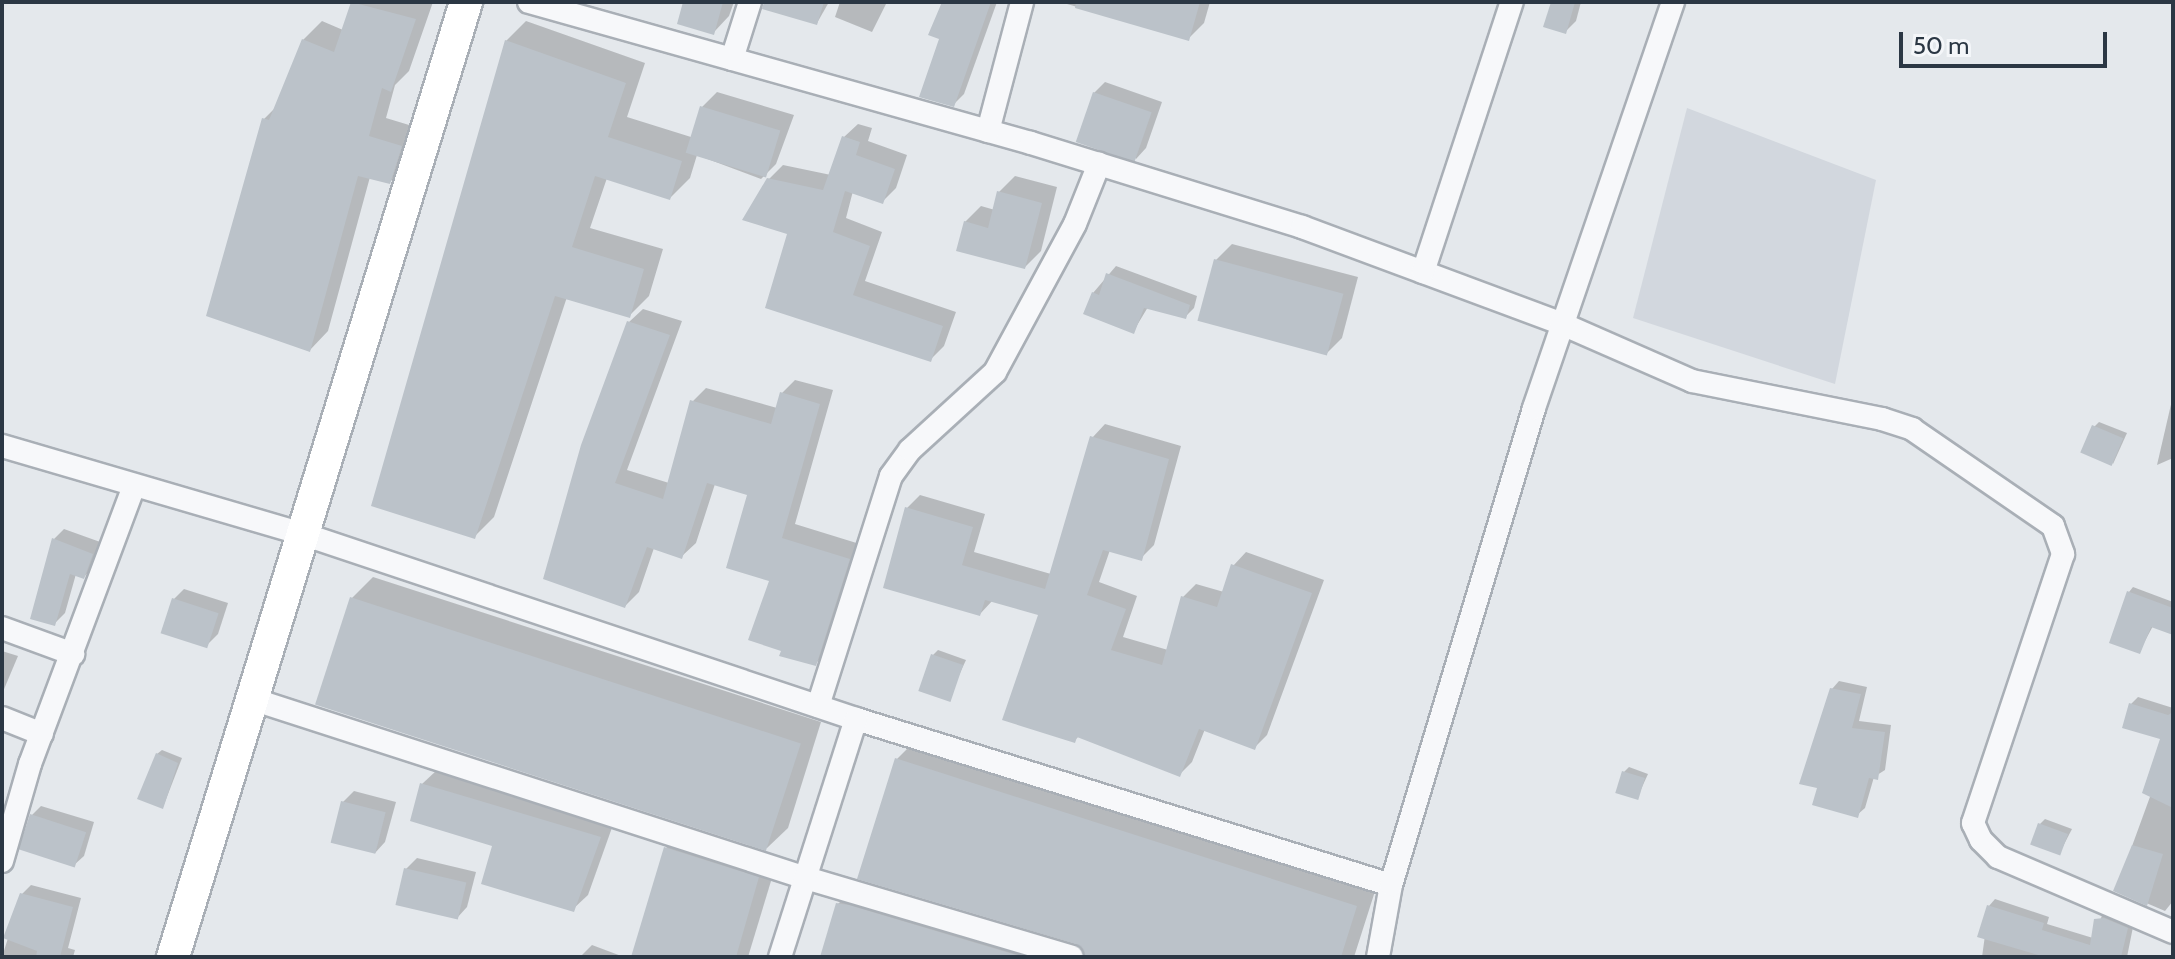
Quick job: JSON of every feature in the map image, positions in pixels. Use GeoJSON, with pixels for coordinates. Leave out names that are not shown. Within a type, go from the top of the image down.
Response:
{"type":"FeatureCollection","features":[{"type":"Feature","properties":{"kind":"street"},"geometry":{"type":"LineString","coordinates":[[173,957],[466,2]]}},
{"type":"Feature","properties":{"kind":"street"},"geometry":{"type":"LineString","coordinates":[[529,2],[988,131],[1302,227],[1560,323],[1692,381],[1882,419],[1912,429],[2053,526],[2063,554],[1973,823],[1987,850],[2173,932]]}},
{"type":"Feature","properties":{"kind":"street"},"geometry":{"type":"LineString","coordinates":[[732,59],[750,2]]}},
{"type":"Feature","properties":{"kind":"street"},"geometry":{"type":"LineString","coordinates":[[988,131],[1022,2]]}},
{"type":"Feature","properties":{"kind":"street"},"geometry":{"type":"LineString","coordinates":[[1423,272],[1512,2]]}},
{"type":"Feature","properties":{"kind":"street"},"geometry":{"type":"LineString","coordinates":[[1378,957],[1391,885],[1560,323],[1673,2]]}},
{"type":"Feature","properties":{"kind":"street"},"geometry":{"type":"LineString","coordinates":[[818,706],[891,476],[910,450],[995,372],[1075,224],[1099,164]]}},
{"type":"Feature","properties":{"kind":"street"},"geometry":{"type":"LineString","coordinates":[[2,446],[303,534],[856,719],[1391,885]]}},
{"type":"Feature","properties":{"kind":"street"},"geometry":{"type":"LineString","coordinates":[[2,861],[42,734],[134,486]]}},
{"type":"Feature","properties":{"kind":"street"},"geometry":{"type":"LineString","coordinates":[[2,628],[73,654]]}},
{"type":"Feature","properties":{"kind":"street"},"geometry":{"type":"LineString","coordinates":[[252,699],[806,878],[1072,957]]}},
{"type":"Feature","properties":{"kind":"street"},"geometry":{"type":"LineString","coordinates":[[2,718],[42,734]]}},
{"type":"Feature","properties":{"kind":"street"},"geometry":{"type":"LineString","coordinates":[[780,957],[856,719]]}},
{"type":"Feature","properties":{"kind":"shaded area"},"geometry":{"type":"Polygon","coordinates":[[[1687,108],[1876,180],[1835,384],[1633,318],[1687,108]]]}},
{"type":"Feature","properties":{"kind":"building"},"geometry":{"type":"Polygon","coordinates":[[[351,2],[416,19],[391,92],[382,88],[369,136],[402,146],[390,184],[358,176],[310,352],[206,316],[262,118],[269,120],[302,39],[334,52],[351,2]]]}},
{"type":"Feature","properties":{"kind":"building"},"geometry":{"type":"Polygon","coordinates":[[[683,2],[723,2],[714,35],[677,24],[683,2]]]}},
{"type":"Feature","properties":{"kind":"building"},"geometry":{"type":"Polygon","coordinates":[[[764,2],[824,2],[817,25],[762,9],[764,2]]]}},
{"type":"Feature","properties":{"kind":"building"},"geometry":{"type":"Polygon","coordinates":[[[942,2],[991,2],[954,107],[919,97],[939,39],[928,35],[942,2]]]}},
{"type":"Feature","properties":{"kind":"building"},"geometry":{"type":"Polygon","coordinates":[[[1076,2],[1200,2],[1189,41],[1075,8],[1076,2]]]}},
{"type":"Feature","properties":{"kind":"building"},"geometry":{"type":"Polygon","coordinates":[[[1551,2],[1575,2],[1566,34],[1543,27],[1551,2]]]}},
{"type":"Feature","properties":{"kind":"building"},"geometry":{"type":"Polygon","coordinates":[[[505,40],[626,83],[608,137],[682,161],[670,200],[595,176],[572,247],[644,269],[630,318],[555,296],[475,539],[371,506],[505,40]]]}},
{"type":"Feature","properties":{"kind":"building"},"geometry":{"type":"Polygon","coordinates":[[[1093,92],[1152,112],[1134,162],[1076,142],[1093,92]]]}},
{"type":"Feature","properties":{"kind":"building"},"geometry":{"type":"Polygon","coordinates":[[[700,106],[780,131],[766,177],[686,153],[700,106]]]}},
{"type":"Feature","properties":{"kind":"building"},"geometry":{"type":"Polygon","coordinates":[[[842,136],[860,142],[856,155],[895,169],[883,204],[845,191],[833,232],[870,246],[853,295],[943,326],[931,362],[765,308],[787,234],[742,220],[767,178],[823,190],[842,136]]]}},
{"type":"Feature","properties":{"kind":"building"},"geometry":{"type":"Polygon","coordinates":[[[997,191],[1042,203],[1025,269],[956,251],[964,221],[988,228],[997,191]]]}},
{"type":"Feature","properties":{"kind":"building"},"geometry":{"type":"Polygon","coordinates":[[[1214,259],[1343,294],[1327,356],[1197,321],[1214,259]]]}},
{"type":"Feature","properties":{"kind":"building"},"geometry":{"type":"Polygon","coordinates":[[[1106,273],[1190,305],[1186,319],[1144,308],[1134,334],[1083,314],[1092,292],[1099,295],[1106,273]]]}},
{"type":"Feature","properties":{"kind":"building"},"geometry":{"type":"Polygon","coordinates":[[[627,321],[670,335],[615,483],[663,499],[690,400],[771,424],[780,392],[820,404],[782,538],[850,559],[816,666],[779,656],[781,651],[748,640],[769,581],[726,568],[747,495],[707,483],[682,559],[647,547],[625,608],[543,579],[581,445],[627,321]]]}},
{"type":"Feature","properties":{"kind":"building"},"geometry":{"type":"Polygon","coordinates":[[[2092,425],[2123,438],[2112,466],[2080,453],[2092,425]]]}},
{"type":"Feature","properties":{"kind":"building"},"geometry":{"type":"Polygon","coordinates":[[[1090,436],[1169,459],[1142,561],[1103,550],[1087,595],[1126,609],[1111,650],[1162,665],[1181,596],[1217,607],[1231,564],[1312,593],[1255,750],[1199,729],[1180,777],[1077,737],[1075,743],[1002,720],[1038,615],[985,600],[980,616],[883,588],[905,507],[973,527],[962,565],[1045,589],[1090,436]]]}},
{"type":"Feature","properties":{"kind":"building"},"geometry":{"type":"Polygon","coordinates":[[[52,538],[93,554],[84,579],[70,574],[55,626],[30,619],[52,538]]]}},
{"type":"Feature","properties":{"kind":"building"},"geometry":{"type":"Polygon","coordinates":[[[2127,591],[2173,608],[2173,635],[2151,627],[2140,654],[2109,643],[2127,591]]]}},
{"type":"Feature","properties":{"kind":"building"},"geometry":{"type":"Polygon","coordinates":[[[350,597],[801,743],[766,851],[315,704],[350,597]]]}},
{"type":"Feature","properties":{"kind":"building"},"geometry":{"type":"Polygon","coordinates":[[[172,598],[219,613],[207,648],[161,633],[172,598]]]}},
{"type":"Feature","properties":{"kind":"building"},"geometry":{"type":"Polygon","coordinates":[[[931,654],[963,665],[950,702],[918,691],[931,654]]]}},
{"type":"Feature","properties":{"kind":"building"},"geometry":{"type":"Polygon","coordinates":[[[1830,688],[1861,694],[1852,728],[1885,732],[1878,780],[1869,778],[1858,818],[1812,805],[1817,788],[1799,784],[1830,688]]]}},
{"type":"Feature","properties":{"kind":"building"},"geometry":{"type":"Polygon","coordinates":[[[2129,703],[2168,715],[2173,712],[2173,808],[2142,793],[2160,739],[2122,728],[2129,703]]]}},
{"type":"Feature","properties":{"kind":"building"},"geometry":{"type":"Polygon","coordinates":[[[156,753],[178,763],[163,809],[137,799],[156,753]]]}},
{"type":"Feature","properties":{"kind":"building"},"geometry":{"type":"Polygon","coordinates":[[[895,758],[1357,906],[1341,957],[1086,957],[1076,944],[857,879],[895,758]]]}},
{"type":"Feature","properties":{"kind":"building"},"geometry":{"type":"Polygon","coordinates":[[[1622,771],[1645,778],[1638,800],[1615,793],[1622,771]]]}},
{"type":"Feature","properties":{"kind":"building"},"geometry":{"type":"Polygon","coordinates":[[[420,783],[601,837],[574,912],[481,884],[492,846],[410,821],[420,783]]]}},
{"type":"Feature","properties":{"kind":"building"},"geometry":{"type":"Polygon","coordinates":[[[341,801],[386,812],[375,854],[331,843],[341,801]]]}},
{"type":"Feature","properties":{"kind":"building"},"geometry":{"type":"Polygon","coordinates":[[[30,814],[86,832],[75,867],[19,849],[30,814]]]}},
{"type":"Feature","properties":{"kind":"building"},"geometry":{"type":"Polygon","coordinates":[[[2038,823],[2068,834],[2060,856],[2030,845],[2038,823]]]}},
{"type":"Feature","properties":{"kind":"building"},"geometry":{"type":"Polygon","coordinates":[[[2132,845],[2163,854],[2147,906],[2113,891],[2132,845]]]}},
{"type":"Feature","properties":{"kind":"building"},"geometry":{"type":"Polygon","coordinates":[[[664,847],[759,877],[736,957],[631,957],[664,847]]]}},
{"type":"Feature","properties":{"kind":"building"},"geometry":{"type":"Polygon","coordinates":[[[404,868],[466,882],[458,919],[395,905],[404,868]]]}},
{"type":"Feature","properties":{"kind":"building"},"geometry":{"type":"Polygon","coordinates":[[[20,893],[73,907],[60,957],[36,957],[37,951],[3,938],[20,893]]]}},
{"type":"Feature","properties":{"kind":"building"},"geometry":{"type":"Polygon","coordinates":[[[836,903],[849,905],[1023,957],[820,957],[836,903]]]}},
{"type":"Feature","properties":{"kind":"building"},"geometry":{"type":"Polygon","coordinates":[[[1987,905],[2044,923],[2042,930],[2090,945],[2094,919],[2104,918],[2128,928],[2121,957],[2045,957],[1977,937],[1987,905]]]}}]}
